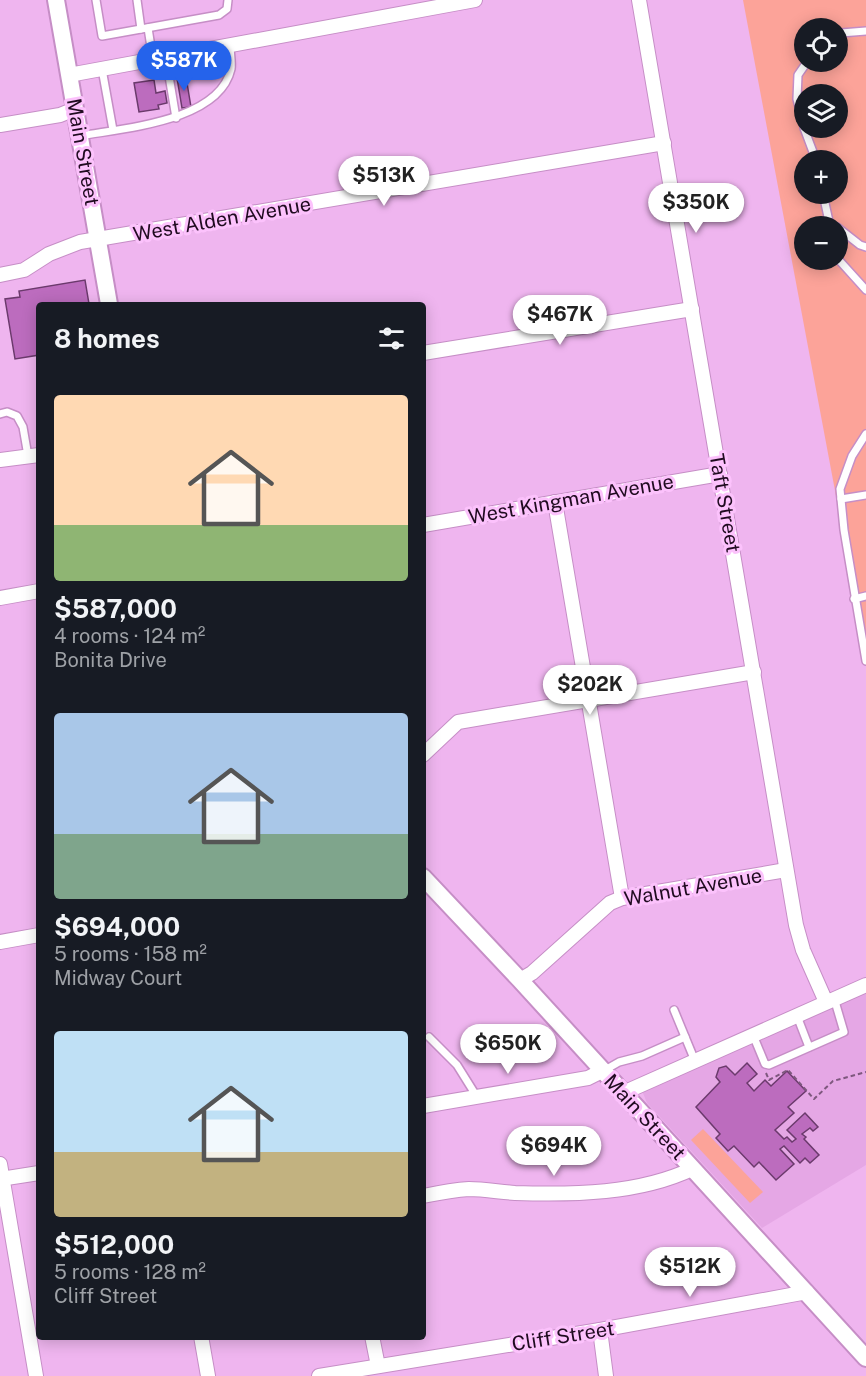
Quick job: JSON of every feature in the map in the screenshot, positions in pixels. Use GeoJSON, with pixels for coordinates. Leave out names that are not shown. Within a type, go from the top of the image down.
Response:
{"type":"FeatureCollection","features":[{"type":"Feature","properties":{"kind":"street","name":"Main Street"},"geometry":{"type":"LineString","coordinates":[[56,0],[109,302]]}},
{"type":"Feature","properties":{"kind":"street"},"geometry":{"type":"LineString","coordinates":[[69,75],[475,0]]}},
{"type":"Feature","properties":{"kind":"street","name":"Taft Street"},"geometry":{"type":"LineString","coordinates":[[639,0],[796,925],[803,950],[830,1000]]}},
{"type":"Feature","properties":{"kind":"street"},"geometry":{"type":"LineString","coordinates":[[0,125],[60,115],[75,109]]}},
{"type":"Feature","properties":{"kind":"street","name":"West Alden Avenue"},"geometry":{"type":"LineString","coordinates":[[0,275],[24,270],[50,254],[80,242],[664,143]]}},
{"type":"Feature","properties":{"kind":"street"},"geometry":{"type":"LineString","coordinates":[[426,352],[693,309]]}},
{"type":"Feature","properties":{"kind":"street"},"geometry":{"type":"LineString","coordinates":[[0,460],[34,455]]}},
{"type":"Feature","properties":{"kind":"street","name":"West Kingman Avenue"},"geometry":{"type":"LineString","coordinates":[[426,524],[720,474]]}},
{"type":"Feature","properties":{"kind":"street"},"geometry":{"type":"LineString","coordinates":[[555,502],[622,898]]}},
{"type":"Feature","properties":{"kind":"street"},"geometry":{"type":"LineString","coordinates":[[0,598],[36,592]]}},
{"type":"Feature","properties":{"kind":"street"},"geometry":{"type":"LineString","coordinates":[[426,752],[458,722],[754,672]]}},
{"type":"Feature","properties":{"kind":"street","name":"Walnut Avenue"},"geometry":{"type":"LineString","coordinates":[[520,980],[532,973],[610,903],[622,898],[786,870]]}},
{"type":"Feature","properties":{"kind":"street","name":"Main Street"},"geometry":{"type":"LineString","coordinates":[[426,881],[520,980],[866,1358]]}},
{"type":"Feature","properties":{"kind":"street"},"geometry":{"type":"LineString","coordinates":[[0,942],[36,936]]}},
{"type":"Feature","properties":{"kind":"street"},"geometry":{"type":"LineString","coordinates":[[623,1093],[866,985]]}},
{"type":"Feature","properties":{"kind":"street"},"geometry":{"type":"LineString","coordinates":[[426,1106],[588,1078],[602,1071]]}},
{"type":"Feature","properties":{"kind":"street"},"geometry":{"type":"LineString","coordinates":[[0,1164],[36,1376]]}},
{"type":"Feature","properties":{"kind":"street"},"geometry":{"type":"LineString","coordinates":[[426,1196],[467,1189],[514,1193],[619,1190],[678,1176],[692,1169]]}},
{"type":"Feature","properties":{"kind":"street"},"geometry":{"type":"LineString","coordinates":[[1,1179],[36,1173]]}},
{"type":"Feature","properties":{"kind":"street","name":"Cliff Street"},"geometry":{"type":"LineString","coordinates":[[319,1376],[600,1330],[807,1292]]}},
{"type":"Feature","properties":{"kind":"street"},"geometry":{"type":"LineString","coordinates":[[600,1330],[606,1376]]}},
{"type":"Feature","properties":{"kind":"street"},"geometry":{"type":"LineString","coordinates":[[202,1340],[208,1376]]}},
{"type":"Feature","properties":{"kind":"street"},"geometry":{"type":"LineString","coordinates":[[373,1340],[378,1366]]}},
{"type":"Feature","properties":{"kind":"lane"},"geometry":{"type":"LineString","coordinates":[[96,0],[102,36],[219,15],[227,9],[228,0]]}},
{"type":"Feature","properties":{"kind":"lane"},"geometry":{"type":"LineString","coordinates":[[136,0],[145,28],[160,59],[176,118]]}},
{"type":"Feature","properties":{"kind":"lane"},"geometry":{"type":"LineString","coordinates":[[848,32],[866,31]]}},
{"type":"Feature","properties":{"kind":"lane"},"geometry":{"type":"LineString","coordinates":[[80,136],[176,118],[207,101],[219,91],[231,70],[230,46]]}},
{"type":"Feature","properties":{"kind":"lane"},"geometry":{"type":"LineString","coordinates":[[102,69],[112,130]]}},
{"type":"Feature","properties":{"kind":"lane"},"geometry":{"type":"LineString","coordinates":[[848,236],[866,247]]}},
{"type":"Feature","properties":{"kind":"lane"},"geometry":{"type":"LineString","coordinates":[[848,270],[866,290]]}},
{"type":"Feature","properties":{"kind":"lane"},"geometry":{"type":"LineString","coordinates":[[0,414],[7,412],[17,416],[34,455]]}},
{"type":"Feature","properties":{"kind":"lane"},"geometry":{"type":"LineString","coordinates":[[866,434],[852,456],[840,489],[854,598],[864,638],[866,661]]}},
{"type":"Feature","properties":{"kind":"lane"},"geometry":{"type":"LineString","coordinates":[[841,499],[866,495]]}},
{"type":"Feature","properties":{"kind":"lane"},"geometry":{"type":"LineString","coordinates":[[854,598],[866,597]]}},
{"type":"Feature","properties":{"kind":"lane"},"geometry":{"type":"LineString","coordinates":[[753,1035],[766,1065],[844,1032],[830,1000]]}},
{"type":"Feature","properties":{"kind":"lane"},"geometry":{"type":"LineString","coordinates":[[674,1010],[695,1061]]}},
{"type":"Feature","properties":{"kind":"lane"},"geometry":{"type":"LineString","coordinates":[[797,1016],[809,1047]]}},
{"type":"Feature","properties":{"kind":"lane"},"geometry":{"type":"LineString","coordinates":[[429,1037],[457,1065],[477,1097]]}},
{"type":"Feature","properties":{"kind":"lane"},"geometry":{"type":"LineString","coordinates":[[602,1071],[619,1062],[642,1056],[685,1037]]}},
{"type":"Feature","properties":{"kind":"path"},"geometry":{"type":"LineString","coordinates":[[765,1072],[769,1080],[788,1070],[814,1099],[833,1081],[866,1072]]}},
{"type":"Feature","properties":{"kind":"shaded area"},"geometry":{"type":"Polygon","coordinates":[[[743,0],[866,0],[866,656],[743,0]]]}},
{"type":"Feature","properties":{"kind":"shaded area"},"geometry":{"type":"Polygon","coordinates":[[[866,989],[866,1165],[762,1228],[647,1103],[643,1093],[646,1087],[866,989]]]}},
{"type":"Feature","properties":{"kind":"shaded area"},"geometry":{"type":"Polygon","coordinates":[[[703,1129],[763,1192],[750,1203],[691,1140],[703,1129]]]}},
{"type":"Feature","properties":{"kind":"building"},"geometry":{"type":"Polygon","coordinates":[[[186,77],[191,107],[182,108],[177,78],[186,77]]]}},
{"type":"Feature","properties":{"kind":"building"},"geometry":{"type":"Polygon","coordinates":[[[154,80],[156,93],[165,91],[167,103],[158,105],[159,109],[139,112],[134,83],[154,80]]]}},
{"type":"Feature","properties":{"kind":"building"},"geometry":{"type":"Polygon","coordinates":[[[85,280],[89,302],[36,302],[36,356],[15,359],[5,299],[20,297],[19,291],[85,280]]]}},
{"type":"Feature","properties":{"kind":"building"},"geometry":{"type":"Polygon","coordinates":[[[747,1063],[757,1074],[747,1083],[754,1091],[765,1080],[771,1086],[787,1071],[806,1091],[788,1107],[794,1113],[775,1130],[784,1139],[787,1137],[792,1142],[796,1139],[787,1130],[805,1113],[818,1127],[813,1131],[810,1128],[802,1134],[819,1155],[810,1163],[805,1158],[800,1163],[784,1146],[780,1149],[794,1164],[776,1180],[759,1162],[754,1167],[734,1146],[728,1151],[716,1138],[720,1134],[696,1107],[720,1082],[716,1077],[719,1068],[726,1066],[735,1075],[747,1063]]]}}]}
